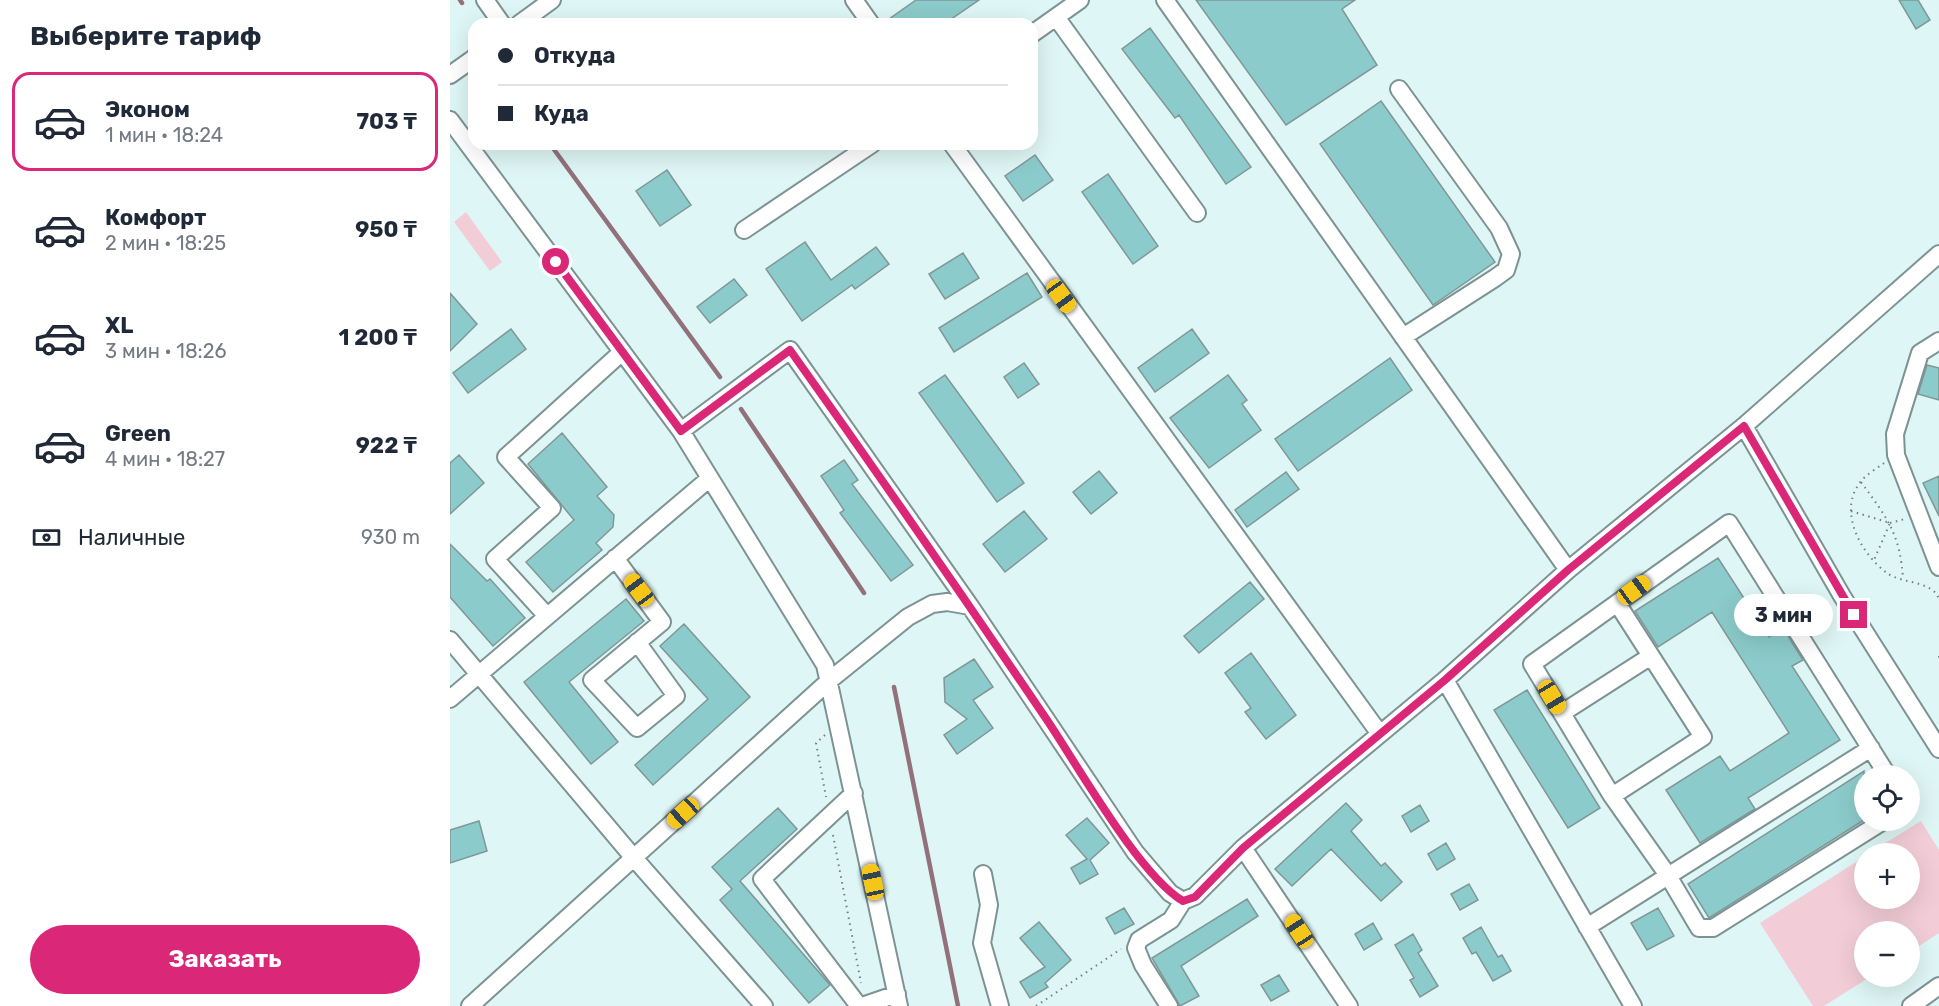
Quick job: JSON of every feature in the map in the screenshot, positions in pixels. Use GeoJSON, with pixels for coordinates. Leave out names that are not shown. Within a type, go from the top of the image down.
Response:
{"type":"FeatureCollection","features":[{"type":"Feature","properties":{"kind":"street"},"geometry":{"type":"LineString","coordinates":[[485,0],[498,18]]}},
{"type":"Feature","properties":{"kind":"street"},"geometry":{"type":"LineString","coordinates":[[527,18],[552,0]]}},
{"type":"Feature","properties":{"kind":"street"},"geometry":{"type":"LineString","coordinates":[[854,0],[867,18]]}},
{"type":"Feature","properties":{"kind":"street"},"geometry":{"type":"LineString","coordinates":[[1038,30],[1080,0]]}},
{"type":"Feature","properties":{"kind":"street"},"geometry":{"type":"LineString","coordinates":[[1165,0],[1568,570]]}},
{"type":"Feature","properties":{"kind":"street"},"geometry":{"type":"LineString","coordinates":[[1056,17],[1197,213]]}},
{"type":"Feature","properties":{"kind":"street"},"geometry":{"type":"LineString","coordinates":[[450,75],[468,62]]}},
{"type":"Feature","properties":{"kind":"street"},"geometry":{"type":"LineString","coordinates":[[1399,89],[1499,228],[1511,254],[1506,270],[1403,337]]}},
{"type":"Feature","properties":{"kind":"street"},"geometry":{"type":"LineString","coordinates":[[450,120],[468,144]]}},
{"type":"Feature","properties":{"kind":"street"},"geometry":{"type":"LineString","coordinates":[[472,150],[681,431],[825,665],[840,723],[898,1000],[862,1005],[762,879],[854,793]]}},
{"type":"Feature","properties":{"kind":"street"},"geometry":{"type":"LineString","coordinates":[[744,230],[863,150]]}},
{"type":"Feature","properties":{"kind":"street"},"geometry":{"type":"LineString","coordinates":[[956,150],[1380,734]]}},
{"type":"Feature","properties":{"kind":"street"},"geometry":{"type":"LineString","coordinates":[[1170,1006],[1143,965],[1136,948],[1139,940],[1171,920],[1183,901],[1195,897],[1243,848],[1445,680],[1568,570],[1744,426],[1939,254]]}},
{"type":"Feature","properties":{"kind":"street"},"geometry":{"type":"LineString","coordinates":[[1939,341],[1920,353],[1895,434],[1896,455],[1939,567]]}},
{"type":"Feature","properties":{"kind":"street"},"geometry":{"type":"LineString","coordinates":[[681,431],[790,350],[970,606],[1136,852],[1170,893],[1183,901]]}},
{"type":"Feature","properties":{"kind":"street"},"geometry":{"type":"LineString","coordinates":[[547,616],[495,559],[552,508],[506,457],[622,352]]}},
{"type":"Feature","properties":{"kind":"street"},"geometry":{"type":"LineString","coordinates":[[1744,426],[1842,596],[1939,749]]}},
{"type":"Feature","properties":{"kind":"street"},"geometry":{"type":"LineString","coordinates":[[450,699],[710,478]]}},
{"type":"Feature","properties":{"kind":"street"},"geometry":{"type":"LineString","coordinates":[[1868,831],[1713,928],[1700,928],[1612,796],[1532,664],[1729,523],[1881,765]]}},
{"type":"Feature","properties":{"kind":"street"},"geometry":{"type":"LineString","coordinates":[[615,558],[662,622],[637,642],[592,680],[637,728],[676,696],[637,642]]}},
{"type":"Feature","properties":{"kind":"street"},"geometry":{"type":"LineString","coordinates":[[470,1006],[830,680],[908,617],[932,604],[947,602],[970,606]]}},
{"type":"Feature","properties":{"kind":"street"},"geometry":{"type":"LineString","coordinates":[[1612,796],[1703,737],[1617,603]]}},
{"type":"Feature","properties":{"kind":"street"},"geometry":{"type":"LineString","coordinates":[[450,640],[634,858],[764,1006]]}},
{"type":"Feature","properties":{"kind":"street"},"geometry":{"type":"LineString","coordinates":[[1562,713],[1651,656]]}},
{"type":"Feature","properties":{"kind":"street"},"geometry":{"type":"LineString","coordinates":[[1445,680],[1633,1006]]}},
{"type":"Feature","properties":{"kind":"street"},"geometry":{"type":"LineString","coordinates":[[1587,927],[1666,874],[1871,748]]}},
{"type":"Feature","properties":{"kind":"street"},"geometry":{"type":"LineString","coordinates":[[1243,848],[1349,1006]]}},
{"type":"Feature","properties":{"kind":"street"},"geometry":{"type":"LineString","coordinates":[[983,874],[989,905],[982,943],[1000,1006]]}},
{"type":"Feature","properties":{"kind":"street"},"geometry":{"type":"LineString","coordinates":[[1911,1006],[1939,986]]}},
{"type":"Feature","properties":{"kind":"path"},"geometry":{"type":"LineString","coordinates":[[1896,455],[1861,482],[1851,511],[1854,532],[1887,574],[1922,585],[1938,595],[1939,599]]}},
{"type":"Feature","properties":{"kind":"path"},"geometry":{"type":"LineString","coordinates":[[1861,482],[1890,523],[1901,551],[1903,580]]}},
{"type":"Feature","properties":{"kind":"path"},"geometry":{"type":"LineString","coordinates":[[1851,511],[1890,523]]}},
{"type":"Feature","properties":{"kind":"path"},"geometry":{"type":"LineString","coordinates":[[1874,560],[1890,523]]}},
{"type":"Feature","properties":{"kind":"path"},"geometry":{"type":"LineString","coordinates":[[1939,656],[1939,661]]}},
{"type":"Feature","properties":{"kind":"path"},"geometry":{"type":"LineString","coordinates":[[840,723],[816,743],[862,1005]]}},
{"type":"Feature","properties":{"kind":"path"},"geometry":{"type":"LineString","coordinates":[[1036,1006],[1120,950],[1136,948]]}},
{"type":"Feature","properties":{"kind":"shaded area"},"geometry":{"type":"Polygon","coordinates":[[[466,212],[502,262],[490,271],[454,222],[466,212]]]}},
{"type":"Feature","properties":{"kind":"shaded area"},"geometry":{"type":"Polygon","coordinates":[[[1920,822],[1939,850],[1939,933],[1920,945],[1920,921],[1854,921],[1854,987],[1824,1006],[1813,1006],[1760,923],[1854,863],[1854,909],[1920,909],[1920,843],[1885,843],[1905,831],[1920,831],[1920,822]]]}},
{"type":"Feature","properties":{"kind":"building"},"geometry":{"type":"Polygon","coordinates":[[[916,0],[979,0],[953,18],[890,18],[916,0]]]}},
{"type":"Feature","properties":{"kind":"building"},"geometry":{"type":"Polygon","coordinates":[[[1196,0],[1355,0],[1342,9],[1377,65],[1286,125],[1196,0]]]}},
{"type":"Feature","properties":{"kind":"building"},"geometry":{"type":"Polygon","coordinates":[[[1899,0],[1918,0],[1930,20],[1916,29],[1899,0]]]}},
{"type":"Feature","properties":{"kind":"building"},"geometry":{"type":"Polygon","coordinates":[[[1150,28],[1251,167],[1226,184],[1179,115],[1175,118],[1122,49],[1150,28]]]}},
{"type":"Feature","properties":{"kind":"building"},"geometry":{"type":"Polygon","coordinates":[[[1381,101],[1495,262],[1433,305],[1320,144],[1381,101]]]}},
{"type":"Feature","properties":{"kind":"building"},"geometry":{"type":"Polygon","coordinates":[[[1035,155],[1053,180],[1023,201],[1005,176],[1035,155]]]}},
{"type":"Feature","properties":{"kind":"building"},"geometry":{"type":"Polygon","coordinates":[[[667,170],[691,205],[660,226],[636,191],[667,170]]]}},
{"type":"Feature","properties":{"kind":"building"},"geometry":{"type":"Polygon","coordinates":[[[1108,174],[1158,246],[1133,264],[1082,192],[1108,174]]]}},
{"type":"Feature","properties":{"kind":"building"},"geometry":{"type":"Polygon","coordinates":[[[805,242],[831,280],[876,247],[889,264],[855,289],[852,285],[802,321],[766,269],[805,242]]]}},
{"type":"Feature","properties":{"kind":"building"},"geometry":{"type":"Polygon","coordinates":[[[963,253],[979,278],[945,299],[929,274],[963,253]]]}},
{"type":"Feature","properties":{"kind":"building"},"geometry":{"type":"Polygon","coordinates":[[[1027,273],[1042,297],[954,352],[939,328],[1027,273]]]}},
{"type":"Feature","properties":{"kind":"building"},"geometry":{"type":"Polygon","coordinates":[[[734,279],[747,295],[710,323],[697,307],[734,279]]]}},
{"type":"Feature","properties":{"kind":"building"},"geometry":{"type":"Polygon","coordinates":[[[450,293],[477,324],[450,351],[450,293]]]}},
{"type":"Feature","properties":{"kind":"building"},"geometry":{"type":"Polygon","coordinates":[[[511,329],[526,349],[468,393],[453,373],[511,329]]]}},
{"type":"Feature","properties":{"kind":"building"},"geometry":{"type":"Polygon","coordinates":[[[1192,329],[1209,353],[1155,392],[1138,368],[1192,329]]]}},
{"type":"Feature","properties":{"kind":"building"},"geometry":{"type":"Polygon","coordinates":[[[1390,358],[1412,390],[1298,471],[1275,439],[1390,358]]]}},
{"type":"Feature","properties":{"kind":"building"},"geometry":{"type":"Polygon","coordinates":[[[1024,363],[1039,384],[1018,398],[1004,377],[1024,363]]]}},
{"type":"Feature","properties":{"kind":"building"},"geometry":{"type":"Polygon","coordinates":[[[1927,365],[1939,368],[1939,400],[1918,394],[1927,365]]]}},
{"type":"Feature","properties":{"kind":"building"},"geometry":{"type":"Polygon","coordinates":[[[945,375],[1024,483],[997,502],[919,393],[945,375]]]}},
{"type":"Feature","properties":{"kind":"building"},"geometry":{"type":"Polygon","coordinates":[[[1228,375],[1247,400],[1242,404],[1261,430],[1209,468],[1170,418],[1228,375]]]}},
{"type":"Feature","properties":{"kind":"building"},"geometry":{"type":"Polygon","coordinates":[[[562,433],[607,487],[597,496],[614,515],[613,527],[596,543],[602,550],[553,592],[526,562],[574,520],[528,464],[562,433]]]}},
{"type":"Feature","properties":{"kind":"building"},"geometry":{"type":"Polygon","coordinates":[[[459,455],[484,483],[450,514],[450,463],[459,455]]]}},
{"type":"Feature","properties":{"kind":"building"},"geometry":{"type":"Polygon","coordinates":[[[844,460],[858,480],[852,484],[913,565],[891,581],[840,513],[844,510],[821,476],[844,460]]]}},
{"type":"Feature","properties":{"kind":"building"},"geometry":{"type":"Polygon","coordinates":[[[1099,471],[1117,493],[1091,514],[1073,492],[1099,471]]]}},
{"type":"Feature","properties":{"kind":"building"},"geometry":{"type":"Polygon","coordinates":[[[1286,472],[1299,489],[1247,527],[1235,510],[1286,472]]]}},
{"type":"Feature","properties":{"kind":"building"},"geometry":{"type":"Polygon","coordinates":[[[1939,476],[1939,516],[1923,483],[1939,476]]]}},
{"type":"Feature","properties":{"kind":"building"},"geometry":{"type":"Polygon","coordinates":[[[1024,511],[1047,539],[1005,572],[983,544],[1024,511]]]}},
{"type":"Feature","properties":{"kind":"building"},"geometry":{"type":"Polygon","coordinates":[[[450,544],[487,581],[490,579],[525,618],[493,646],[450,597],[450,544]]]}},
{"type":"Feature","properties":{"kind":"building"},"geometry":{"type":"Polygon","coordinates":[[[1718,558],[1769,637],[1783,628],[1803,660],[1792,666],[1840,740],[1748,798],[1755,809],[1700,843],[1666,790],[1720,756],[1730,771],[1789,733],[1712,612],[1658,647],[1635,611],[1718,558]]]}},
{"type":"Feature","properties":{"kind":"building"},"geometry":{"type":"Polygon","coordinates":[[[1250,582],[1264,599],[1199,653],[1184,636],[1250,582]]]}},
{"type":"Feature","properties":{"kind":"building"},"geometry":{"type":"Polygon","coordinates":[[[626,599],[644,621],[569,682],[618,742],[591,764],[524,682],[626,599]]]}},
{"type":"Feature","properties":{"kind":"building"},"geometry":{"type":"Polygon","coordinates":[[[684,624],[750,697],[653,785],[635,765],[708,699],[660,646],[684,624]]]}},
{"type":"Feature","properties":{"kind":"building"},"geometry":{"type":"Polygon","coordinates":[[[1251,653],[1296,715],[1266,739],[1245,712],[1251,708],[1225,673],[1251,653]]]}},
{"type":"Feature","properties":{"kind":"building"},"geometry":{"type":"Polygon","coordinates":[[[974,659],[993,687],[973,700],[993,728],[957,754],[944,735],[967,719],[945,702],[944,678],[974,659]]]}},
{"type":"Feature","properties":{"kind":"building"},"geometry":{"type":"Polygon","coordinates":[[[1527,690],[1600,808],[1568,828],[1494,710],[1527,690]]]}},
{"type":"Feature","properties":{"kind":"building"},"geometry":{"type":"Polygon","coordinates":[[[1854,777],[1854,826],[1709,918],[1688,884],[1854,777]]]}},
{"type":"Feature","properties":{"kind":"building"},"geometry":{"type":"Polygon","coordinates":[[[1346,803],[1362,820],[1351,831],[1381,866],[1385,863],[1402,882],[1381,901],[1331,849],[1292,886],[1275,869],[1346,803]]]}},
{"type":"Feature","properties":{"kind":"building"},"geometry":{"type":"Polygon","coordinates":[[[1420,805],[1429,821],[1411,832],[1402,816],[1420,805]]]}},
{"type":"Feature","properties":{"kind":"building"},"geometry":{"type":"Polygon","coordinates":[[[778,808],[797,829],[740,881],[830,985],[809,1003],[720,900],[732,889],[712,867],[778,808]]]}},
{"type":"Feature","properties":{"kind":"building"},"geometry":{"type":"Polygon","coordinates":[[[1087,818],[1109,843],[1090,860],[1098,874],[1080,884],[1071,868],[1087,859],[1066,835],[1087,818]]]}},
{"type":"Feature","properties":{"kind":"building"},"geometry":{"type":"Polygon","coordinates":[[[479,821],[487,851],[450,863],[450,830],[479,821]]]}},
{"type":"Feature","properties":{"kind":"building"},"geometry":{"type":"Polygon","coordinates":[[[1446,843],[1455,859],[1437,870],[1428,854],[1446,843]]]}},
{"type":"Feature","properties":{"kind":"building"},"geometry":{"type":"Polygon","coordinates":[[[1469,884],[1478,900],[1460,910],[1451,894],[1469,884]]]}},
{"type":"Feature","properties":{"kind":"building"},"geometry":{"type":"Polygon","coordinates":[[[1247,899],[1258,916],[1181,966],[1199,996],[1180,1006],[1152,958],[1247,899]]]}},
{"type":"Feature","properties":{"kind":"building"},"geometry":{"type":"Polygon","coordinates":[[[1124,908],[1134,924],[1115,934],[1106,918],[1124,908]]]}},
{"type":"Feature","properties":{"kind":"building"},"geometry":{"type":"Polygon","coordinates":[[[1658,908],[1674,936],[1647,950],[1631,923],[1658,908]]]}},
{"type":"Feature","properties":{"kind":"building"},"geometry":{"type":"Polygon","coordinates":[[[1039,922],[1071,960],[1045,983],[1048,987],[1030,998],[1020,982],[1045,967],[1020,938],[1039,922]]]}},
{"type":"Feature","properties":{"kind":"building"},"geometry":{"type":"Polygon","coordinates":[[[1373,923],[1382,939],[1364,950],[1355,934],[1373,923]]]}},
{"type":"Feature","properties":{"kind":"building"},"geometry":{"type":"Polygon","coordinates":[[[1481,927],[1498,957],[1502,955],[1511,971],[1493,981],[1476,952],[1472,954],[1463,938],[1481,927]]]}},
{"type":"Feature","properties":{"kind":"building"},"geometry":{"type":"Polygon","coordinates":[[[1413,934],[1422,950],[1418,953],[1438,986],[1420,997],[1410,980],[1414,978],[1395,945],[1413,934]]]}},
{"type":"Feature","properties":{"kind":"building"},"geometry":{"type":"Polygon","coordinates":[[[1279,975],[1289,991],[1271,1001],[1261,985],[1279,975]]]}},
{"type":"Feature","properties":{"kind":"waterway"},"geometry":{"type":"LineString","coordinates":[[554,150],[720,377]]}},
{"type":"Feature","properties":{"kind":"waterway"},"geometry":{"type":"LineString","coordinates":[[741,409],[864,593]]}},
{"type":"Feature","properties":{"kind":"waterway"},"geometry":{"type":"LineString","coordinates":[[894,687],[958,1006]]}},
{"type":"Feature","properties":{"kind":"route"},"geometry":{"type":"LineString","coordinates":[[556,262],[681,431],[790,350],[970,606],[1136,852],[1170,893],[1183,901],[1195,897],[1243,848],[1445,680],[1568,570],[1744,426],[1854,615]]}}]}
